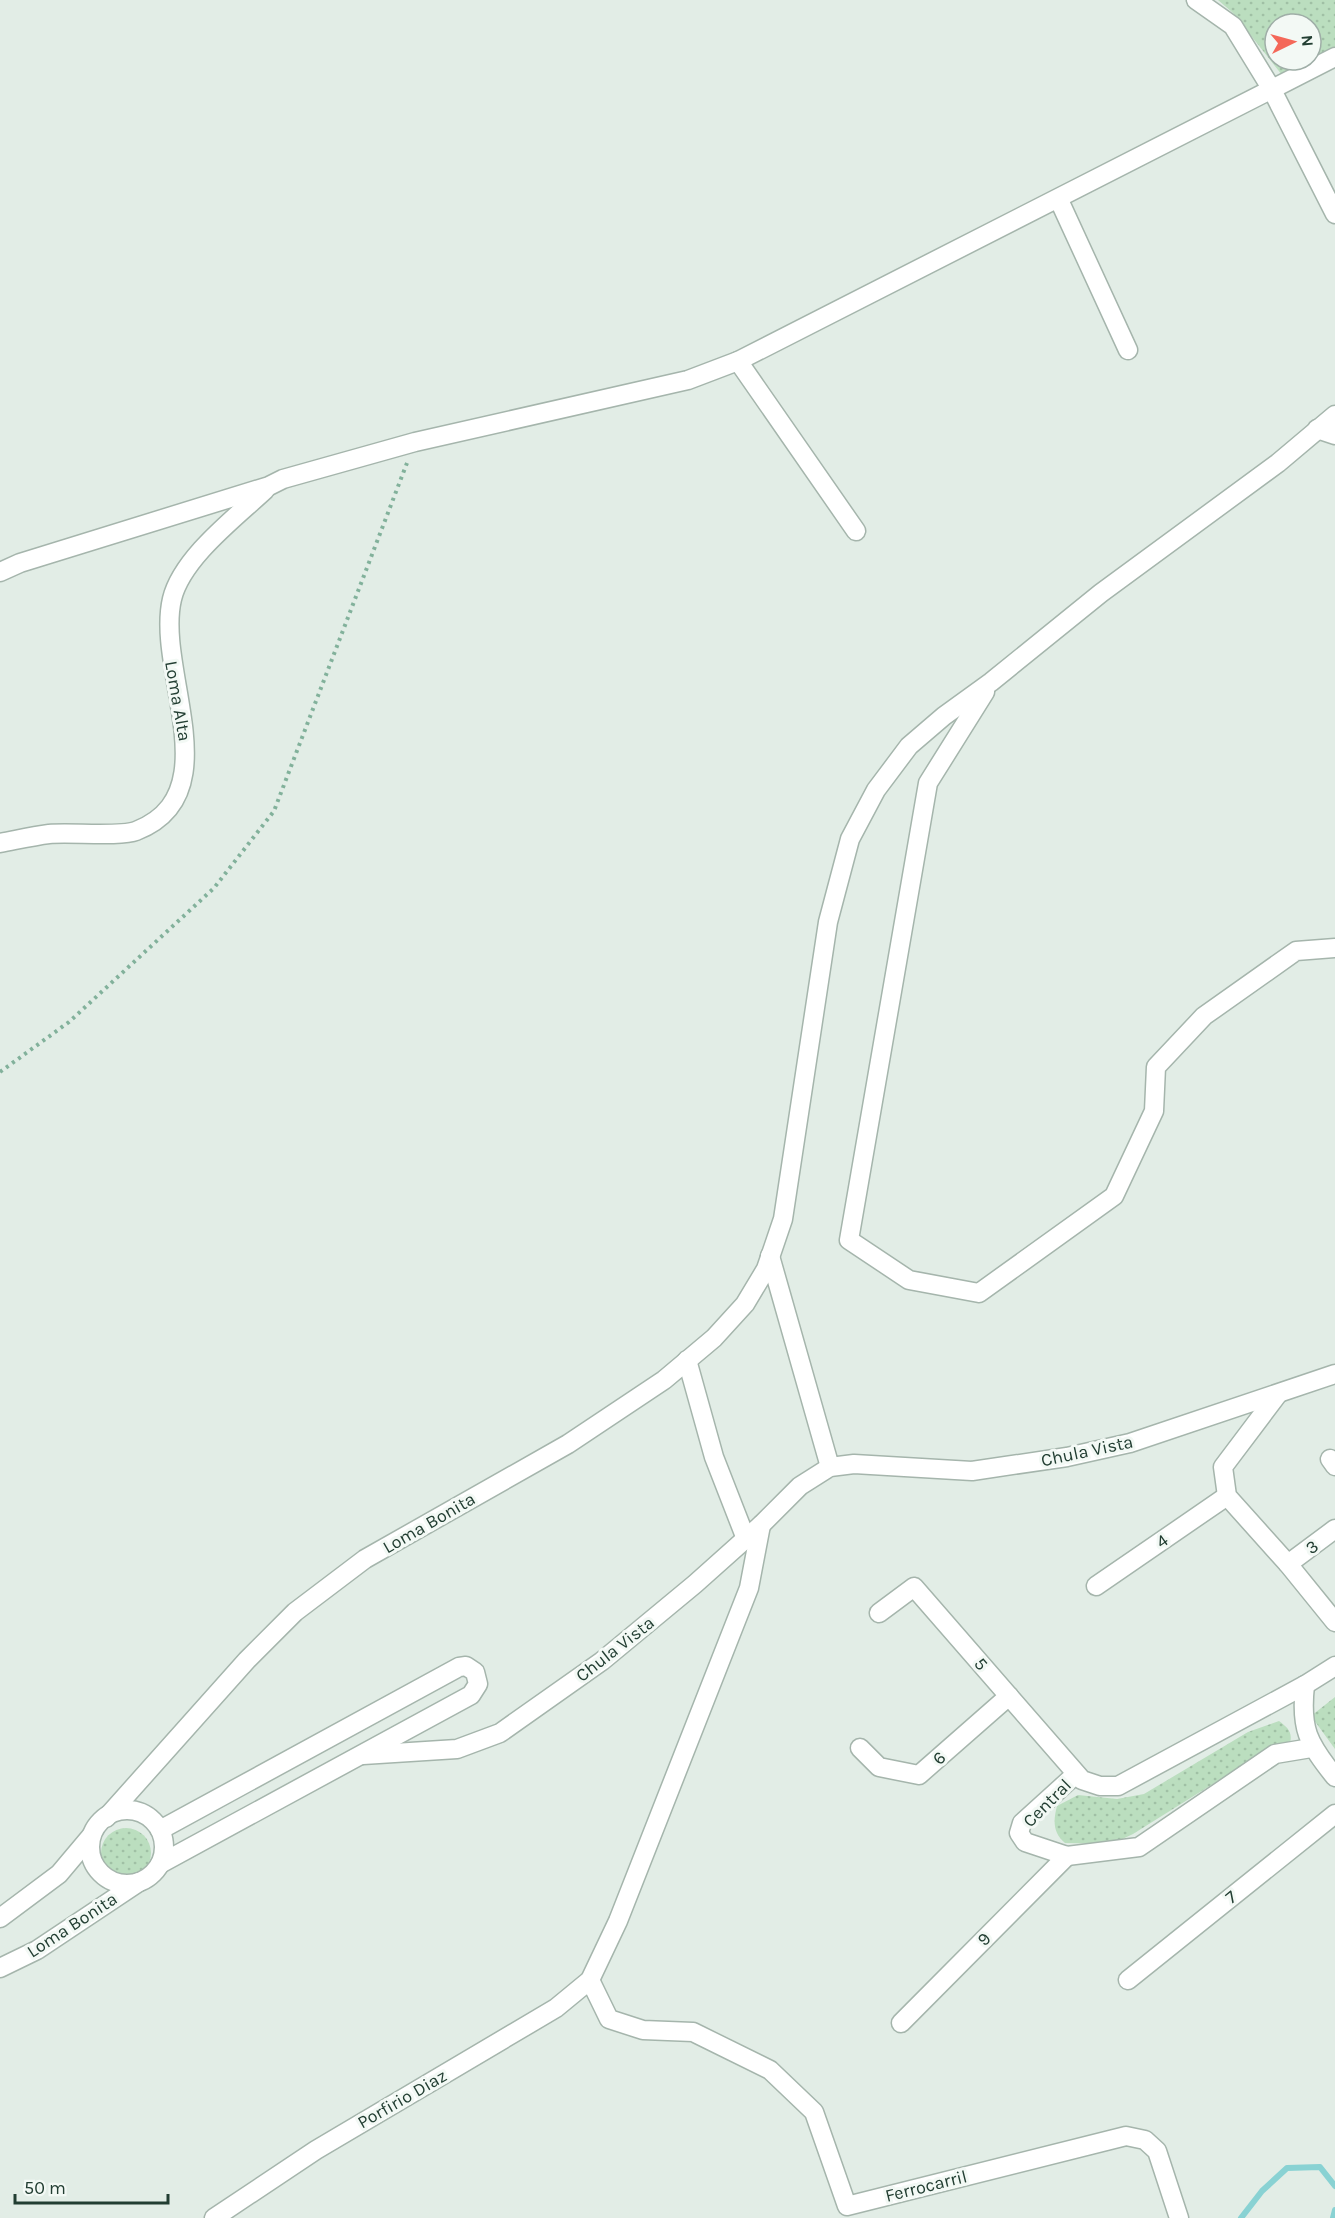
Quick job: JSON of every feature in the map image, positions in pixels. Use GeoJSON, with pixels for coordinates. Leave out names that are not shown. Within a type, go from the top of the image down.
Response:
{"type":"FeatureCollection","features":[{"type":"Feature","properties":{"kind":"street"},"geometry":{"type":"LineString","coordinates":[[1196,0],[1233,26],[1271,88],[1335,214]]}},
{"type":"Feature","properties":{"kind":"street","name":"Loma Alta"},"geometry":{"type":"LineString","coordinates":[[0,572],[20,563],[269,486],[283,479],[415,442],[688,380],[738,361],[1059,200],[1271,88],[1335,57]]}},
{"type":"Feature","properties":{"kind":"street"},"geometry":{"type":"LineString","coordinates":[[1059,200],[1128,350]]}},
{"type":"Feature","properties":{"kind":"street"},"geometry":{"type":"LineString","coordinates":[[738,361],[856,531]]}},
{"type":"Feature","properties":{"kind":"street","name":"Loma Bonita"},"geometry":{"type":"LineString","coordinates":[[106,1818],[247,1660],[295,1612],[365,1559],[568,1444],[664,1380],[714,1338],[745,1304],[770,1256],[783,1219],[828,922],[850,839],[876,790],[909,746],[1101,593],[1278,463],[1335,415]]}},
{"type":"Feature","properties":{"kind":"street"},"geometry":{"type":"LineString","coordinates":[[1317,429],[1335,435]]}},
{"type":"Feature","properties":{"kind":"street","name":"Loma Alta"},"geometry":{"type":"LineString","coordinates":[[0,843],[50,834],[134,831],[162,814],[179,793],[187,751],[169,645],[172,598],[195,556],[269,486]]}},
{"type":"Feature","properties":{"kind":"street"},"geometry":{"type":"LineString","coordinates":[[991,682],[928,783],[849,1240],[909,1280],[980,1293],[1114,1196],[1154,1111],[1156,1067],[1204,1016],[1296,951],[1335,948]]}},
{"type":"Feature","properties":{"kind":"street"},"geometry":{"type":"LineString","coordinates":[[770,1256],[830,1467]]}},
{"type":"Feature","properties":{"kind":"street"},"geometry":{"type":"LineString","coordinates":[[687,1360],[714,1457],[746,1539]]}},
{"type":"Feature","properties":{"kind":"street","name":"Chula Vista"},"geometry":{"type":"LineString","coordinates":[[363,1755],[457,1749],[500,1733],[602,1661],[746,1539],[800,1486],[830,1467],[854,1464],[972,1471],[1067,1458],[1130,1443],[1335,1374]]}},
{"type":"Feature","properties":{"kind":"street"},"geometry":{"type":"LineString","coordinates":[[1278,1394],[1223,1467],[1227,1496],[1288,1564],[1335,1622]]}},
{"type":"Feature","properties":{"kind":"street","name":"4"},"geometry":{"type":"LineString","coordinates":[[1096,1586],[1227,1496]]}},
{"type":"Feature","properties":{"kind":"street"},"geometry":{"type":"LineString","coordinates":[[590,1980],[618,1921],[749,1588],[761,1525]]}},
{"type":"Feature","properties":{"kind":"street","name":"3"},"geometry":{"type":"LineString","coordinates":[[1288,1564],[1335,1529]]}},
{"type":"Feature","properties":{"kind":"street","name":"5"},"geometry":{"type":"LineString","coordinates":[[879,1613],[914,1587],[1076,1774]]}},
{"type":"Feature","properties":{"kind":"street"},"geometry":{"type":"LineString","coordinates":[[160,1830],[459,1666],[466,1666],[475,1671],[478,1684],[471,1695],[160,1864]]}},
{"type":"Feature","properties":{"kind":"street","name":"Central"},"geometry":{"type":"LineString","coordinates":[[1311,1748],[1275,1754],[1139,1847],[1067,1856],[1025,1842],[1019,1833],[1022,1823],[1076,1774],[1082,1780],[1091,1783],[1118,1786],[1305,1685],[1335,1666]]}},
{"type":"Feature","properties":{"kind":"street"},"geometry":{"type":"LineString","coordinates":[[1305,1685],[1302,1709],[1305,1731],[1311,1748],[1335,1777]]}},
{"type":"Feature","properties":{"kind":"street","name":"6"},"geometry":{"type":"LineString","coordinates":[[860,1748],[879,1767],[919,1775],[1009,1696]]}},
{"type":"Feature","properties":{"kind":"street"},"geometry":{"type":"LineString","coordinates":[[0,1918],[59,1874],[97,1826],[106,1818],[117,1813],[136,1813],[153,1821],[160,1830],[164,1853],[153,1874],[130,1883],[118,1882],[97,1870],[91,1860],[91,1836]]}},
{"type":"Feature","properties":{"kind":"street","name":"7"},"geometry":{"type":"LineString","coordinates":[[1128,1980],[1335,1814]]}},
{"type":"Feature","properties":{"kind":"street","name":"9"},"geometry":{"type":"LineString","coordinates":[[901,2023],[1067,1856]]}},
{"type":"Feature","properties":{"kind":"street","name":"Loma Bonita"},"geometry":{"type":"LineString","coordinates":[[0,1968],[37,1950],[142,1880]]}},
{"type":"Feature","properties":{"kind":"street","name":"Porfirio Diaz"},"geometry":{"type":"LineString","coordinates":[[214,2218],[316,2150],[556,2008],[590,1980]]}},
{"type":"Feature","properties":{"kind":"street","name":"Ferrocarril"},"geometry":{"type":"LineString","coordinates":[[590,1980],[609,2019],[643,2030],[693,2032],[770,2070],[814,2112],[847,2206],[1126,2136],[1145,2140],[1157,2151],[1179,2218]]}},
{"type":"Feature","properties":{"kind":"path"},"geometry":{"type":"LineString","coordinates":[[0,1072],[69,1022],[214,888],[274,811],[415,442]]}},
{"type":"Feature","properties":{"kind":"green space"},"geometry":{"type":"Polygon","coordinates":[[[1218,0],[1335,0],[1335,50],[1323,56],[1323,12],[1263,12],[1263,51],[1233,13],[1218,0]]]}},
{"type":"Feature","properties":{"kind":"green space"},"geometry":{"type":"Polygon","coordinates":[[[1335,1697],[1335,1749],[1311,1716],[1335,1697]]]}},
{"type":"Feature","properties":{"kind":"green space"},"geometry":{"type":"Polygon","coordinates":[[[1279,1721],[1289,1730],[1290,1743],[1240,1767],[1133,1834],[1112,1844],[1065,1843],[1058,1835],[1055,1822],[1057,1806],[1078,1795],[1117,1799],[1144,1794],[1248,1732],[1279,1721]]]}},
{"type":"Feature","properties":{"kind":"green space"},"geometry":{"type":"Polygon","coordinates":[[[126,1828],[135,1830],[146,1839],[151,1853],[149,1862],[140,1873],[126,1878],[117,1876],[106,1867],[101,1853],[103,1844],[112,1833],[126,1828]]]}},
{"type":"Feature","properties":{"kind":"waterway"},"geometry":{"type":"LineString","coordinates":[[1241,2218],[1262,2191],[1287,2168],[1320,2167],[1335,2186]]}},
{"type":"Feature","properties":{"kind":"waterway"},"geometry":{"type":"LineString","coordinates":[[1333,2218],[1335,2210]]}}]}
